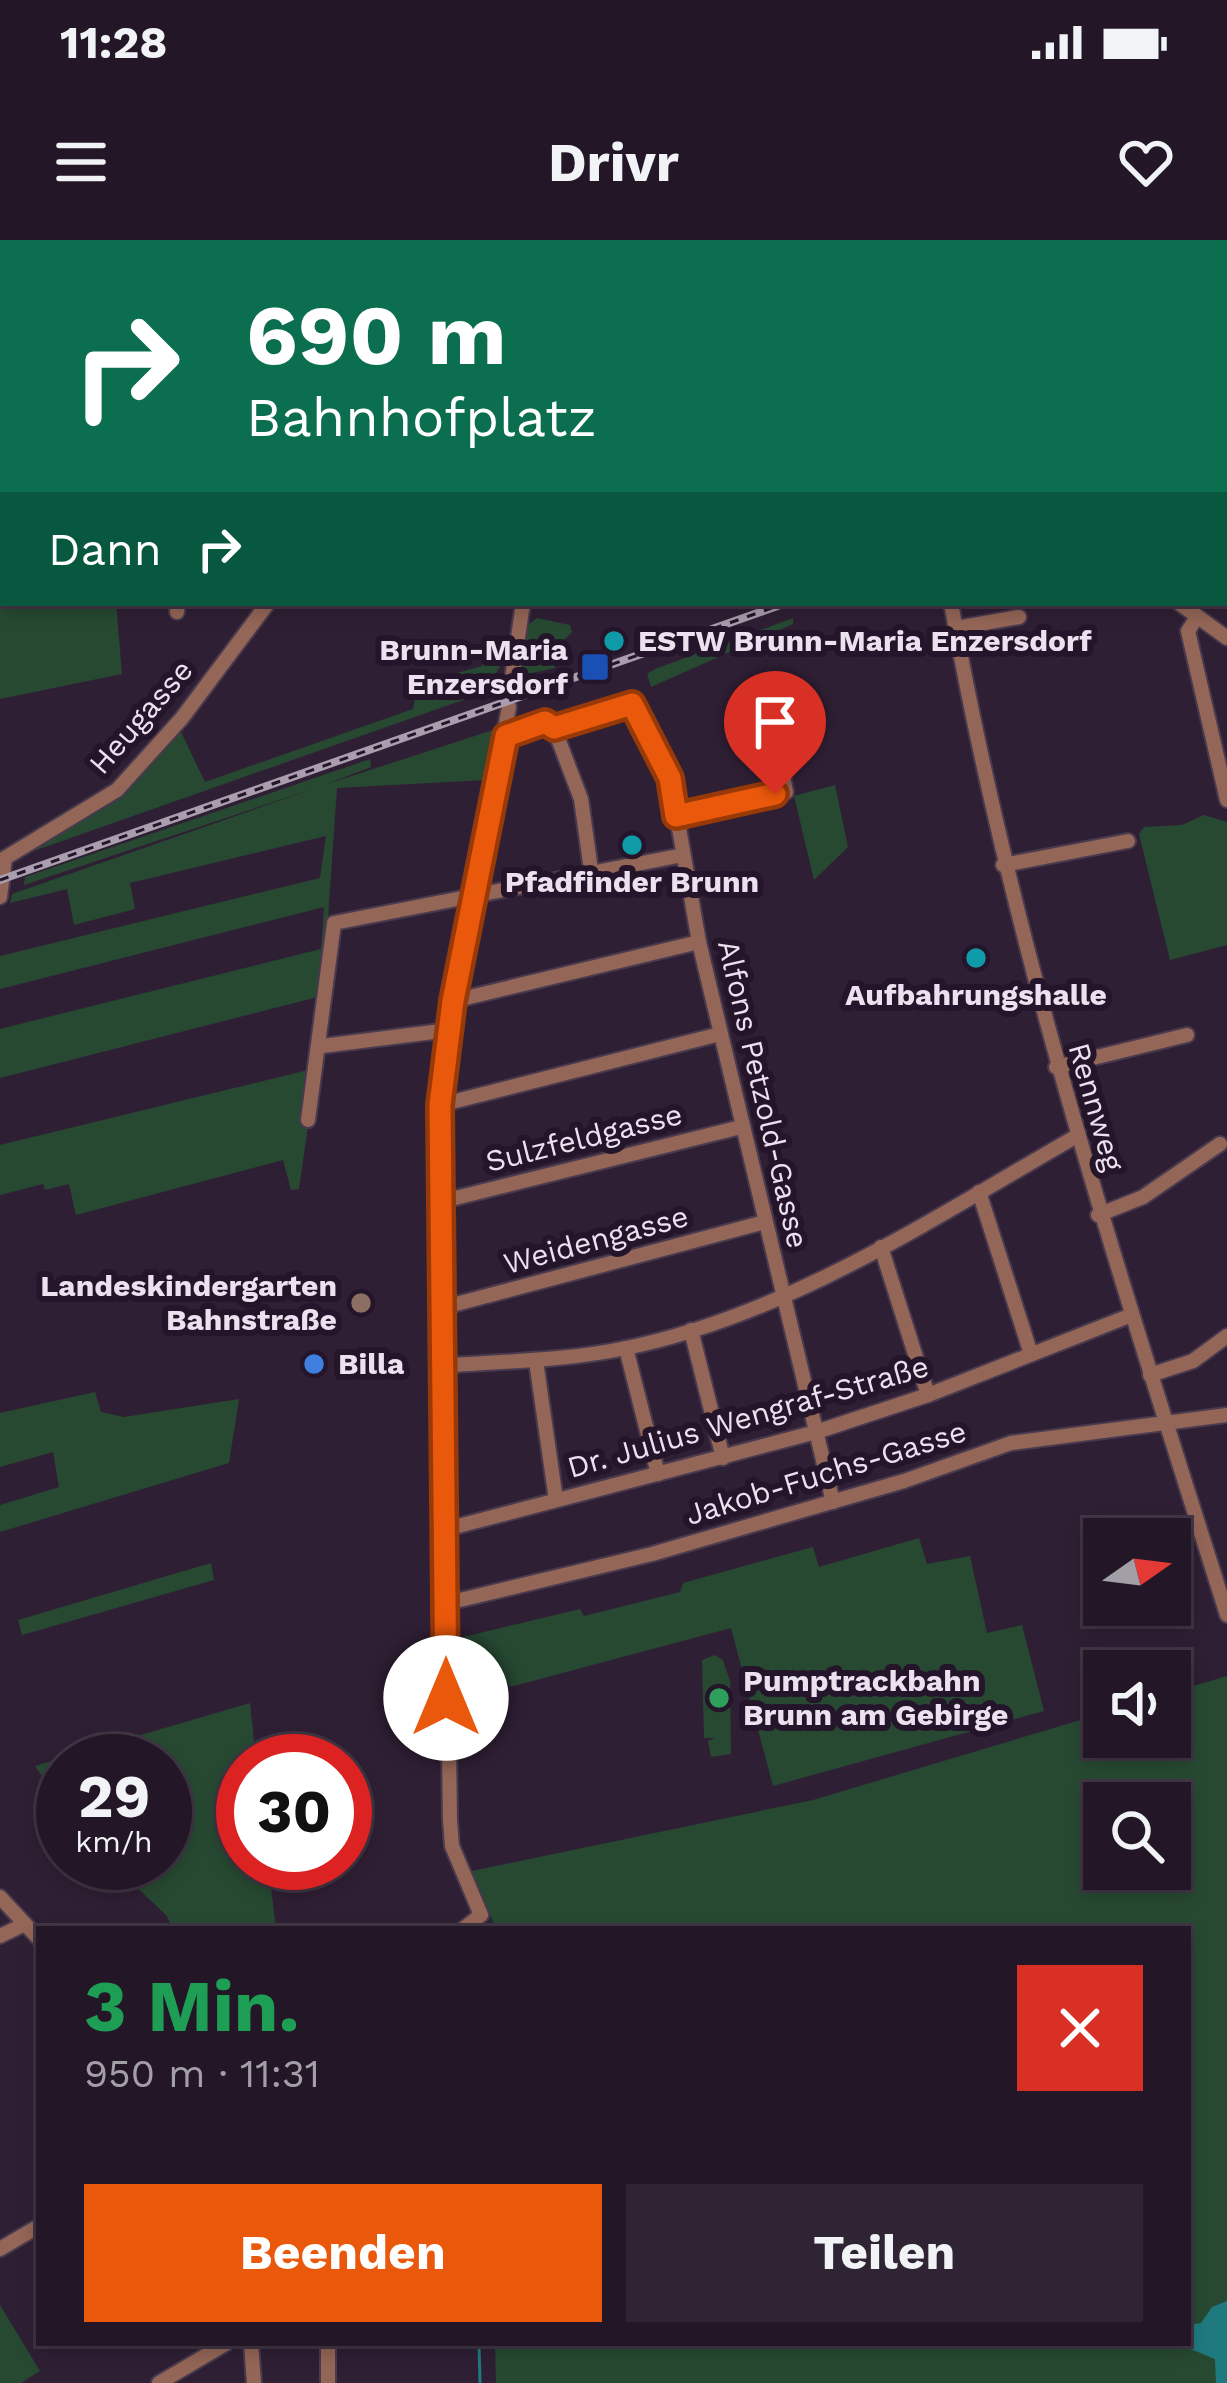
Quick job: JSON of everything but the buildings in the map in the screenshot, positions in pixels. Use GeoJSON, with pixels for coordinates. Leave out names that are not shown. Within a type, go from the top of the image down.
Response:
{"type":"FeatureCollection","features":[{"type":"Feature","properties":{"kind":"street","name":"Heugasse"},"geometry":{"type":"LineString","coordinates":[[0,897],[5,858],[117,790],[182,718],[266,606]]}},
{"type":"Feature","properties":{"kind":"street"},"geometry":{"type":"LineString","coordinates":[[511,686],[524,606]]}},
{"type":"Feature","properties":{"kind":"street","name":"Rennweg"},"geometry":{"type":"LineString","coordinates":[[952,606],[1003,865],[1075,1137],[1227,1615]]}},
{"type":"Feature","properties":{"kind":"street"},"geometry":{"type":"LineString","coordinates":[[1183,606],[1227,638]]}},
{"type":"Feature","properties":{"kind":"street"},"geometry":{"type":"LineString","coordinates":[[956,628],[1019,617]]}},
{"type":"Feature","properties":{"kind":"street"},"geometry":{"type":"LineString","coordinates":[[1197,617],[1188,631],[1227,800]]}},
{"type":"Feature","properties":{"kind":"street"},"geometry":{"type":"LineString","coordinates":[[676,816],[786,792],[766,689]]}},
{"type":"Feature","properties":{"kind":"street","name":"Alfons Petzold-Gasse"},"geometry":{"type":"LineString","coordinates":[[554,728],[632,704],[670,778],[699,942],[833,1502]]}},
{"type":"Feature","properties":{"kind":"street"},"geometry":{"type":"LineString","coordinates":[[467,1926],[481,1915],[452,1846],[443,1530],[440,1105],[453,1001],[509,707]]}},
{"type":"Feature","properties":{"kind":"street"},"geometry":{"type":"LineString","coordinates":[[506,736],[545,722],[554,728],[580,799],[590,870]]}},
{"type":"Feature","properties":{"kind":"street"},"geometry":{"type":"LineString","coordinates":[[1003,865],[1128,841]]}},
{"type":"Feature","properties":{"kind":"street"},"geometry":{"type":"LineString","coordinates":[[308,1120],[322,1046],[334,923],[474,900],[590,870],[683,855]]}},
{"type":"Feature","properties":{"kind":"street"},"geometry":{"type":"LineString","coordinates":[[453,1001],[699,942]]}},
{"type":"Feature","properties":{"kind":"street"},"geometry":{"type":"LineString","coordinates":[[322,1046],[449,1030]]}},
{"type":"Feature","properties":{"kind":"street"},"geometry":{"type":"LineString","coordinates":[[440,1105],[721,1034]]}},
{"type":"Feature","properties":{"kind":"street"},"geometry":{"type":"LineString","coordinates":[[1056,1067],[1187,1035]]}},
{"type":"Feature","properties":{"kind":"street","name":"Sulzfeldgasse"},"geometry":{"type":"LineString","coordinates":[[439,1202],[741,1127]]}},
{"type":"Feature","properties":{"kind":"street"},"geometry":{"type":"LineString","coordinates":[[442,1366],[536,1361],[626,1348],[691,1330],[783,1295],[881,1247],[1075,1137]]}},
{"type":"Feature","properties":{"kind":"street"},"geometry":{"type":"LineString","coordinates":[[1098,1215],[1143,1197],[1220,1144]]}},
{"type":"Feature","properties":{"kind":"street"},"geometry":{"type":"LineString","coordinates":[[980,1192],[1030,1354]]}},
{"type":"Feature","properties":{"kind":"street","name":"Weidengasse"},"geometry":{"type":"LineString","coordinates":[[441,1308],[765,1222]]}},
{"type":"Feature","properties":{"kind":"street"},"geometry":{"type":"LineString","coordinates":[[881,1247],[928,1395]]}},
{"type":"Feature","properties":{"kind":"street","name":"Dr. Julius Wengraf-Straße"},"geometry":{"type":"LineString","coordinates":[[443,1530],[816,1432],[928,1395],[1130,1316]]}},
{"type":"Feature","properties":{"kind":"street"},"geometry":{"type":"LineString","coordinates":[[691,1330],[723,1458]]}},
{"type":"Feature","properties":{"kind":"street"},"geometry":{"type":"LineString","coordinates":[[1150,1375],[1192,1361],[1227,1336]]}},
{"type":"Feature","properties":{"kind":"street"},"geometry":{"type":"LineString","coordinates":[[626,1348],[658,1474]]}},
{"type":"Feature","properties":{"kind":"street"},"geometry":{"type":"LineString","coordinates":[[536,1361],[556,1500]]}},
{"type":"Feature","properties":{"kind":"street","name":"Jakob-Fuchs-Gasse"},"geometry":{"type":"LineString","coordinates":[[446,1595],[460,1600],[652,1554],[833,1502],[1011,1443],[1227,1414]]}},
{"type":"Feature","properties":{"kind":"street"},"geometry":{"type":"LineString","coordinates":[[1207,1550],[1227,1550]]}},
{"type":"Feature","properties":{"kind":"street"},"geometry":{"type":"LineString","coordinates":[[0,1897],[36,1937]]}},
{"type":"Feature","properties":{"kind":"street"},"geometry":{"type":"LineString","coordinates":[[0,1936],[25,1924]]}},
{"type":"Feature","properties":{"kind":"street"},"geometry":{"type":"LineString","coordinates":[[0,2249],[36,2228]]}},
{"type":"Feature","properties":{"kind":"street"},"geometry":{"type":"LineString","coordinates":[[159,2383],[222,2346]]}},
{"type":"Feature","properties":{"kind":"street"},"geometry":{"type":"LineString","coordinates":[[251,2346],[254,2383]]}},
{"type":"Feature","properties":{"kind":"street"},"geometry":{"type":"LineString","coordinates":[[328,2346],[328,2383]]}},
{"type":"Feature","properties":{"kind":"shaded area"},"geometry":{"type":"Polygon","coordinates":[[[0,606],[116,606],[122,674],[0,699],[0,606]]]}},
{"type":"Feature","properties":{"kind":"shaded area"},"geometry":{"type":"Polygon","coordinates":[[[537,618],[570,625],[572,632],[554,650],[555,668],[518,676],[528,625],[537,618]]]}},
{"type":"Feature","properties":{"kind":"shaded area"},"geometry":{"type":"Polygon","coordinates":[[[793,618],[793,624],[651,687],[647,674],[655,669],[793,618]]]}},
{"type":"Feature","properties":{"kind":"shaded area"},"geometry":{"type":"Polygon","coordinates":[[[483,654],[501,665],[483,693],[28,853],[121,798],[181,732],[205,782],[413,709],[418,684],[482,666],[483,654]]]}},
{"type":"Feature","properties":{"kind":"shaded area"},"geometry":{"type":"Polygon","coordinates":[[[493,730],[486,780],[337,788],[319,1048],[299,1189],[291,1190],[283,1160],[76,1215],[69,1184],[45,1190],[43,1184],[0,1195],[0,1145],[312,1069],[318,997],[0,1078],[0,1029],[321,949],[324,907],[0,989],[0,956],[320,878],[326,836],[130,883],[135,909],[74,925],[67,889],[10,903],[12,894],[316,788],[24,885],[25,877],[370,759],[371,767],[324,785],[493,730]]]}},
{"type":"Feature","properties":{"kind":"shaded area"},"geometry":{"type":"Polygon","coordinates":[[[835,785],[848,847],[814,880],[794,796],[835,785]]]}},
{"type":"Feature","properties":{"kind":"shaded area"},"geometry":{"type":"Polygon","coordinates":[[[1204,815],[1227,822],[1227,945],[1170,960],[1139,834],[1144,827],[1182,825],[1204,815]]]}},
{"type":"Feature","properties":{"kind":"shaded area"},"geometry":{"type":"Polygon","coordinates":[[[95,1392],[101,1412],[124,1417],[239,1399],[229,1463],[0,1532],[0,1505],[59,1487],[53,1452],[0,1467],[0,1413],[95,1392]]]}},
{"type":"Feature","properties":{"kind":"shaded area"},"geometry":{"type":"Polygon","coordinates":[[[919,1538],[927,1564],[970,1556],[987,1633],[1022,1625],[1044,1711],[773,1786],[731,1628],[510,1687],[507,1681],[470,1689],[470,1697],[455,1699],[455,1639],[580,1609],[584,1616],[680,1592],[683,1583],[813,1547],[819,1567],[919,1538]]]}},
{"type":"Feature","properties":{"kind":"shaded area"},"geometry":{"type":"Polygon","coordinates":[[[211,1563],[214,1580],[22,1635],[18,1620],[211,1563]]]}},
{"type":"Feature","properties":{"kind":"shaded area","name":"Pumptrackbahn Brunn am Gebirge"},"geometry":{"type":"Polygon","coordinates":[[[715,1655],[723,1660],[730,1681],[731,1754],[711,1757],[708,1741],[715,1738],[704,1738],[702,1660],[715,1655]]]}},
{"type":"Feature","properties":{"kind":"shaded area"},"geometry":{"type":"Polygon","coordinates":[[[1227,1676],[1227,2383],[496,2383],[495,2346],[1191,2346],[1191,1926],[495,1926],[472,1871],[813,1800],[1083,1719],[1083,1758],[1191,1758],[1191,1687],[1227,1676]]]}},
{"type":"Feature","properties":{"kind":"shaded area"},"geometry":{"type":"Polygon","coordinates":[[[250,1703],[253,1734],[216,1734],[216,1890],[271,1890],[276,1926],[171,1926],[167,1916],[140,1890],[192,1890],[192,1734],[144,1734],[250,1703]]]}},
{"type":"Feature","properties":{"kind":"shaded area"},"geometry":{"type":"Polygon","coordinates":[[[1227,2301],[1227,2383],[1216,2383],[1215,2359],[1183,2346],[1191,2346],[1191,2325],[1201,2323],[1212,2307],[1227,2301]]]}},
{"type":"Feature","properties":{"kind":"shaded area"},"geometry":{"type":"Polygon","coordinates":[[[0,2305],[40,2371],[21,2383],[0,2383],[0,2305]]]}},
{"type":"Feature","properties":{"kind":"waterway"},"geometry":{"type":"LineString","coordinates":[[479,2346],[480,2383]]}},
{"type":"Feature","properties":{"kind":"railway"},"geometry":{"type":"LineString","coordinates":[[0,880],[777,606]]}},
{"type":"Feature","properties":{"kind":"place","name":"ESTW Brunn-Maria Enzersdorf"},"geometry":{"type":"Point","coordinates":[614,641]}},
{"type":"Feature","properties":{"kind":"place","name":"Brunn-Maria Enzersdorf"},"geometry":{"type":"Point","coordinates":[595,667]}},
{"type":"Feature","properties":{"kind":"place","name":"Pfadfinder Brunn"},"geometry":{"type":"Point","coordinates":[632,845]}},
{"type":"Feature","properties":{"kind":"place","name":"Aufbahrungshalle"},"geometry":{"type":"Point","coordinates":[976,958]}},
{"type":"Feature","properties":{"kind":"place","name":"Landeskindergarten Bahnstraße"},"geometry":{"type":"Point","coordinates":[361,1303]}},
{"type":"Feature","properties":{"kind":"place","name":"Billa"},"geometry":{"type":"Point","coordinates":[314,1364]}},
{"type":"Feature","properties":{"kind":"place","name":"Pumptrackbahn Brunn am Gebirge"},"geometry":{"type":"Point","coordinates":[719,1698]}},
{"type":"Feature","properties":{"kind":"route"},"geometry":{"type":"LineString","coordinates":[[446,1698],[440,1105],[453,1001],[506,736],[545,722],[554,728],[632,704],[670,778],[676,816],[775,794]]}}]}
